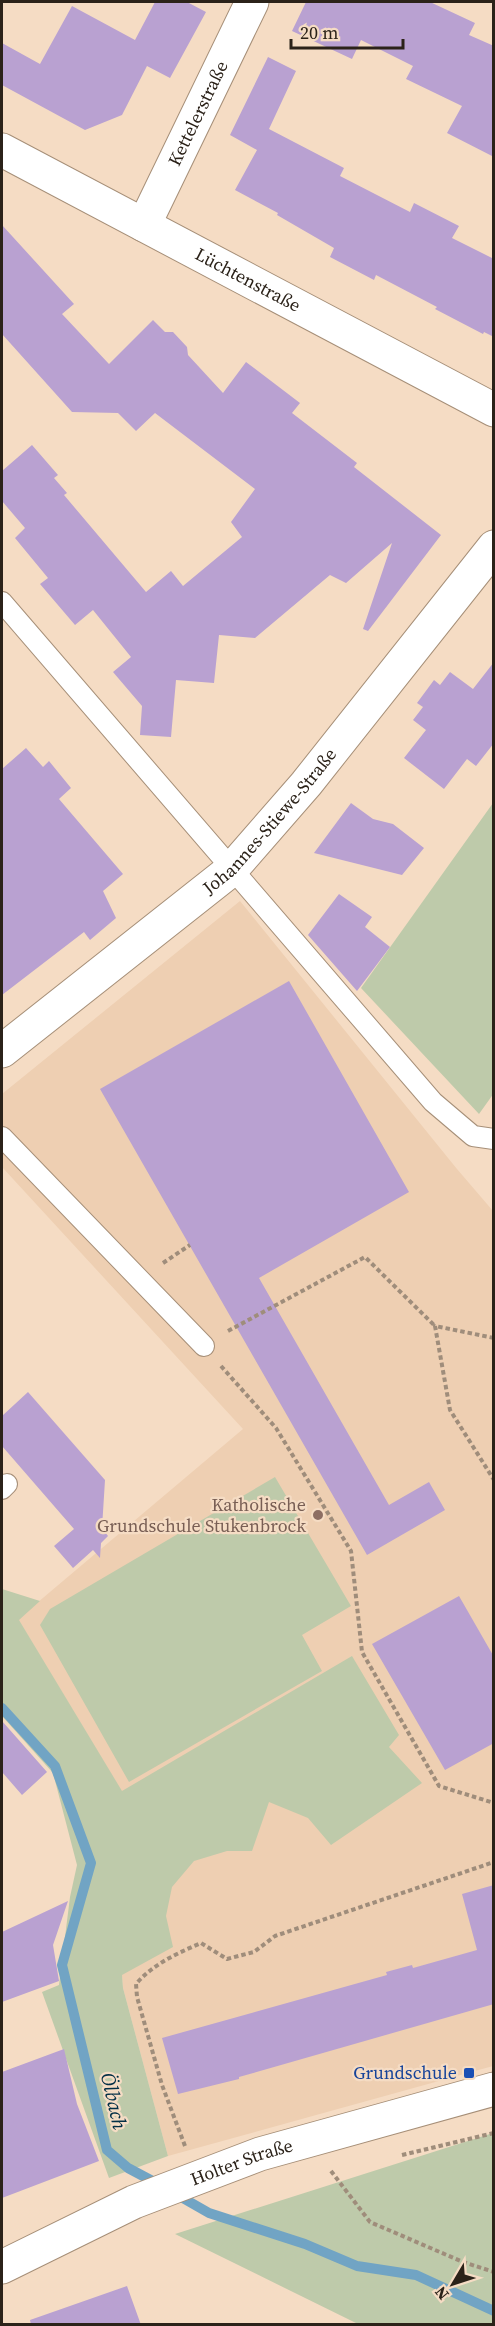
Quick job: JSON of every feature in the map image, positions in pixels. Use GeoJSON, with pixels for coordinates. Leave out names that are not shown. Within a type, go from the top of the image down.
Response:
{"type":"FeatureCollection","features":[{"type":"Feature","properties":{"kind":"street","name":"Kettelerstraße"},"geometry":{"type":"LineString","coordinates":[[144,225],[252,2]]}},
{"type":"Feature","properties":{"kind":"street","name":"Lüchtenstraße"},"geometry":{"type":"LineString","coordinates":[[2,150],[494,411]]}},
{"type":"Feature","properties":{"kind":"street","name":"Johannes-Stiewe-Straße"},"geometry":{"type":"LineString","coordinates":[[2,1051],[231,870],[306,784],[494,547]]}},
{"type":"Feature","properties":{"kind":"street","name":"Holter Straße"},"geometry":{"type":"LineString","coordinates":[[2,2267],[171,2187],[260,2154],[494,2089]]}},
{"type":"Feature","properties":{"kind":"lane"},"geometry":{"type":"LineString","coordinates":[[2,602],[433,1102],[473,1136],[494,1139]]}},
{"type":"Feature","properties":{"kind":"lane"},"geometry":{"type":"LineString","coordinates":[[2,1137],[204,1346]]}},
{"type":"Feature","properties":{"kind":"path"},"geometry":{"type":"LineString","coordinates":[[494,1338],[435,1326],[365,1257],[204,1346],[276,1428],[351,1551],[362,1652],[439,1786],[494,1803]]}},
{"type":"Feature","properties":{"kind":"path"},"geometry":{"type":"LineString","coordinates":[[435,1326],[450,1410],[494,1480]]}},
{"type":"Feature","properties":{"kind":"path"},"geometry":{"type":"LineString","coordinates":[[171,2187],[162,2085],[143,2019],[136,1984],[143,1976],[178,1953],[201,1943],[227,1959],[254,1952],[275,1936],[494,1862]]}},
{"type":"Feature","properties":{"kind":"path"},"geometry":{"type":"LineString","coordinates":[[319,2137],[327,2167],[370,2222],[462,2262],[494,2272]]}},
{"type":"Feature","properties":{"kind":"shaded area","name":"Katholische Grundschule Stukenbrock"},"geometry":{"type":"Polygon","coordinates":[[[240,901],[493,1211],[493,2066],[168,2156],[123,1988],[120,1952],[122,1792],[18,1619],[243,1429],[2,1167],[2,1094],[240,901]]]}},
{"type":"Feature","properties":{"kind":"green space"},"geometry":{"type":"Polygon","coordinates":[[[493,803],[494,1093],[479,1114],[361,988],[493,803]]]}},
{"type":"Feature","properties":{"kind":"green space"},"geometry":{"type":"Polygon","coordinates":[[[275,1477],[351,1606],[302,1635],[322,1671],[129,1782],[40,1625],[50,1609],[275,1477]]]}},
{"type":"Feature","properties":{"kind":"green space"},"geometry":{"type":"Polygon","coordinates":[[[2,1589],[40,1601],[19,1620],[122,1791],[352,1656],[399,1735],[389,1747],[422,1783],[331,1845],[308,1818],[269,1802],[252,1851],[227,1851],[194,1861],[172,1887],[166,1916],[173,1947],[122,1975],[123,1988],[168,2156],[109,2178],[42,1992],[59,1985],[70,1897],[77,1865],[53,1773],[2,1716],[2,1589]]]}},
{"type":"Feature","properties":{"kind":"green space"},"geometry":{"type":"Polygon","coordinates":[[[493,2133],[493,2324],[358,2324],[175,2234],[493,2133]]]}},
{"type":"Feature","properties":{"kind":"building"},"geometry":{"type":"Polygon","coordinates":[[[155,2],[187,2],[206,12],[170,78],[147,66],[122,115],[85,130],[2,85],[2,43],[40,64],[72,6],[135,40],[155,2]]]}},
{"type":"Feature","properties":{"kind":"building"},"geometry":{"type":"Polygon","coordinates":[[[306,2],[430,2],[475,23],[469,35],[494,46],[494,157],[447,133],[462,106],[406,79],[413,66],[361,40],[352,59],[292,31],[306,2]]]}},
{"type":"Feature","properties":{"kind":"building"},"geometry":{"type":"Polygon","coordinates":[[[268,57],[296,71],[269,129],[344,168],[340,176],[410,212],[414,203],[459,226],[452,238],[494,259],[494,337],[484,332],[483,334],[435,309],[437,307],[376,275],[374,280],[330,257],[334,248],[277,215],[278,213],[235,190],[257,150],[230,135],[268,57]]]}},
{"type":"Feature","properties":{"kind":"building"},"geometry":{"type":"Polygon","coordinates":[[[2,225],[74,304],[62,314],[109,364],[153,320],[165,332],[173,332],[187,347],[188,355],[223,393],[246,362],[300,403],[292,413],[357,463],[354,467],[441,535],[368,631],[363,629],[392,543],[346,583],[330,575],[255,638],[219,635],[214,683],[176,680],[171,737],[140,735],[142,706],[113,672],[131,657],[93,610],[75,625],[40,584],[48,578],[15,538],[25,528],[2,501],[2,471],[32,445],[58,475],[54,478],[67,493],[64,495],[146,592],[171,571],[183,586],[242,537],[231,522],[255,489],[155,413],[136,431],[118,413],[72,412],[2,334],[2,225]]]}},
{"type":"Feature","properties":{"kind":"building"},"geometry":{"type":"Polygon","coordinates":[[[494,662],[494,743],[476,766],[467,759],[444,789],[404,758],[426,730],[413,720],[423,707],[417,703],[434,680],[440,685],[450,672],[473,689],[494,662]]]}},
{"type":"Feature","properties":{"kind":"building"},"geometry":{"type":"Polygon","coordinates":[[[26,748],[43,767],[49,761],[71,788],[59,799],[123,874],[103,891],[116,918],[90,940],[84,932],[2,995],[2,769],[26,748]]]}},
{"type":"Feature","properties":{"kind":"building"},"geometry":{"type":"Polygon","coordinates":[[[351,803],[373,819],[393,824],[424,848],[402,875],[314,853],[351,803]]]}},
{"type":"Feature","properties":{"kind":"building"},"geometry":{"type":"Polygon","coordinates":[[[339,894],[372,917],[365,927],[390,947],[357,991],[308,935],[339,894]]]}},
{"type":"Feature","properties":{"kind":"building"},"geometry":{"type":"Polygon","coordinates":[[[289,981],[409,1192],[259,1278],[389,1505],[429,1482],[445,1510],[367,1555],[100,1089],[289,981]]]}},
{"type":"Feature","properties":{"kind":"building"},"geometry":{"type":"Polygon","coordinates":[[[28,1392],[105,1480],[102,1528],[108,1536],[101,1543],[100,1558],[93,1550],[73,1568],[54,1546],[74,1529],[2,1446],[2,1416],[28,1392]]]}},
{"type":"Feature","properties":{"kind":"building"},"geometry":{"type":"Polygon","coordinates":[[[459,1596],[494,1657],[494,1743],[445,1770],[372,1644],[459,1596]]]}},
{"type":"Feature","properties":{"kind":"building"},"geometry":{"type":"Polygon","coordinates":[[[2,1721],[47,1772],[22,1795],[2,1772],[2,1721]]]}},
{"type":"Feature","properties":{"kind":"building"},"geometry":{"type":"Polygon","coordinates":[[[494,1885],[494,2004],[239,2077],[239,2079],[178,2094],[162,2038],[387,1975],[386,1972],[412,1965],[413,1968],[477,1950],[462,1894],[494,1885]]]}},
{"type":"Feature","properties":{"kind":"building"},"geometry":{"type":"Polygon","coordinates":[[[68,1901],[53,1945],[59,1981],[2,2002],[2,1932],[68,1901]]]}},
{"type":"Feature","properties":{"kind":"building"},"geometry":{"type":"Polygon","coordinates":[[[64,2049],[77,2104],[99,2161],[2,2198],[2,2072],[64,2049]]]}},
{"type":"Feature","properties":{"kind":"building"},"geometry":{"type":"Polygon","coordinates":[[[127,2286],[141,2325],[31,2325],[30,2320],[127,2286]]]}},
{"type":"Feature","properties":{"kind":"waterway","name":"Ölbach"},"geometry":{"type":"LineString","coordinates":[[2,1708],[55,1766],[91,1863],[62,1965],[107,2150],[128,2168],[160,2185]]}},
{"type":"Feature","properties":{"kind":"waterway","name":"Ölbach"},"geometry":{"type":"LineString","coordinates":[[174,2193],[209,2213],[305,2244],[357,2266],[416,2275],[494,2311]]}},
{"type":"Feature","properties":{"kind":"place","name":"Katholische Grundschule Stukenbrock"},"geometry":{"type":"Point","coordinates":[318,1515]}},
{"type":"Feature","properties":{"kind":"place","name":"Grundschule"},"geometry":{"type":"Point","coordinates":[469,2073]}}]}
